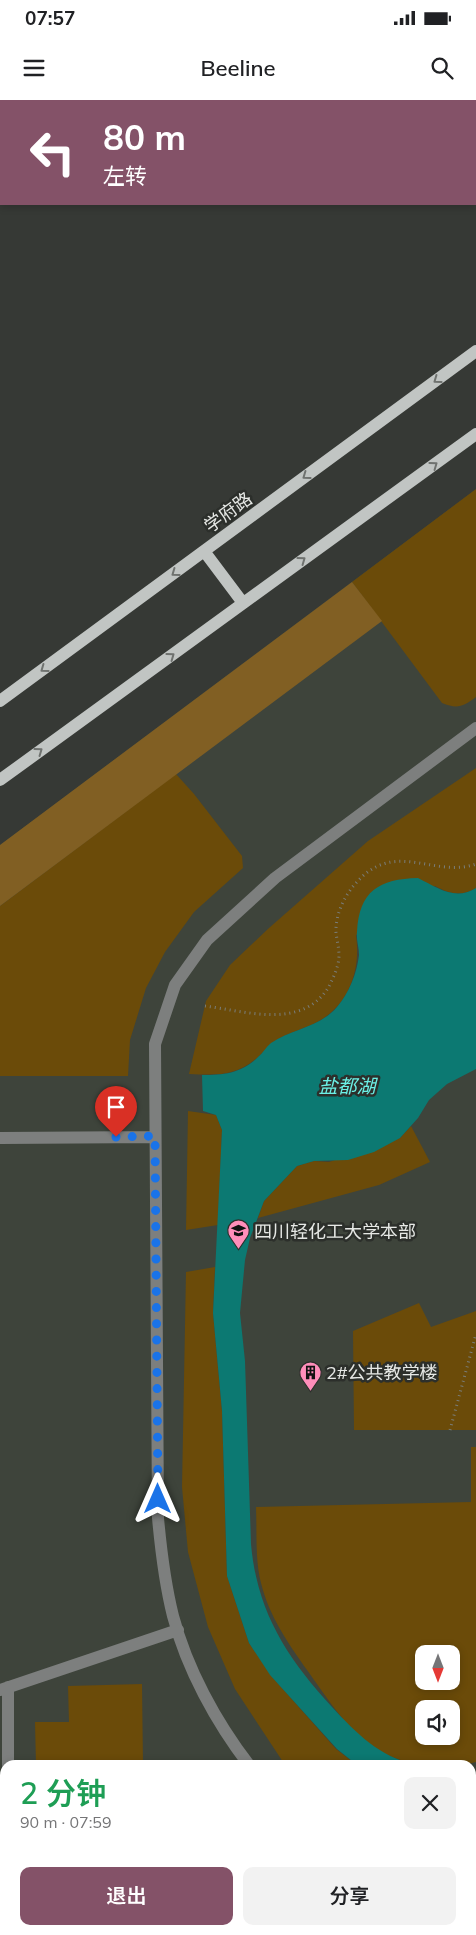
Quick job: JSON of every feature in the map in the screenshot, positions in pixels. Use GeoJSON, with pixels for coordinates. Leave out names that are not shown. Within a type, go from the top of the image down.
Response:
{"type":"FeatureCollection","features":[{"type":"Feature","properties":{"kind":"main road","name":"学府路"},"geometry":{"type":"LineString","coordinates":[[0,702],[476,351]]}},
{"type":"Feature","properties":{"kind":"main road"},"geometry":{"type":"LineString","coordinates":[[0,780],[476,434]]}},
{"type":"Feature","properties":{"kind":"main road"},"geometry":{"type":"LineString","coordinates":[[204,551],[244,603]]}},
{"type":"Feature","properties":{"kind":"street"},"geometry":{"type":"LineString","coordinates":[[246,1760],[219,1721],[193,1670],[178,1630],[163,1567],[158,1518],[155,1044],[175,985],[207,940],[275,878],[476,728]]}},
{"type":"Feature","properties":{"kind":"street"},"geometry":{"type":"LineString","coordinates":[[0,1138],[155,1136]]}},
{"type":"Feature","properties":{"kind":"street"},"geometry":{"type":"LineString","coordinates":[[8,1760],[4,1688],[178,1630]]}},
{"type":"Feature","properties":{"kind":"path"},"geometry":{"type":"LineString","coordinates":[[205,1006],[273,1015],[298,1012],[309,1007],[323,995],[332,981],[340,957],[336,932],[339,910],[352,888],[364,875],[398,860],[414,860],[445,868],[466,868],[476,864]]}},
{"type":"Feature","properties":{"kind":"path"},"geometry":{"type":"LineString","coordinates":[[450,1430],[476,1334]]}},
{"type":"Feature","properties":{"kind":"shaded area","name":"四川轻化工大学本部"},"geometry":{"type":"Polygon","coordinates":[[[476,489],[476,1760],[0,1760],[0,845],[476,489]]]}},
{"type":"Feature","properties":{"kind":"shaded area"},"geometry":{"type":"Polygon","coordinates":[[[476,489],[476,697],[463,705],[452,706],[442,703],[352,582],[476,489]]]}},
{"type":"Feature","properties":{"kind":"shaded area"},"geometry":{"type":"Polygon","coordinates":[[[352,582],[382,621],[0,906],[0,845],[352,582]]]}},
{"type":"Feature","properties":{"kind":"shaded area"},"geometry":{"type":"Polygon","coordinates":[[[476,768],[476,888],[465,893],[456,893],[435,886],[356,935],[357,960],[355,972],[346,995],[330,1014],[310,1026],[276,1040],[257,1058],[241,1069],[225,1074],[189,1074],[206,1001],[230,965],[368,841],[476,768]]]}},
{"type":"Feature","properties":{"kind":"shaded area"},"geometry":{"type":"Polygon","coordinates":[[[176,774],[242,856],[243,868],[194,912],[165,952],[146,988],[130,1040],[128,1076],[0,1076],[0,906],[176,774]]]}},
{"type":"Feature","properties":{"kind":"shaded area"},"geometry":{"type":"Polygon","coordinates":[[[188,1111],[216,1115],[222,1130],[218,1225],[186,1230],[188,1111]]]}},
{"type":"Feature","properties":{"kind":"shaded area"},"geometry":{"type":"Polygon","coordinates":[[[411,1126],[430,1162],[379,1185],[258,1218],[264,1201],[297,1166],[314,1161],[329,1162],[400,1138],[411,1126]]]}},
{"type":"Feature","properties":{"kind":"shaded area"},"geometry":{"type":"Polygon","coordinates":[[[215,1267],[213,1313],[222,1411],[227,1576],[249,1643],[274,1679],[336,1749],[350,1760],[282,1760],[235,1689],[208,1627],[188,1552],[182,1487],[186,1272],[215,1267]]]}},
{"type":"Feature","properties":{"kind":"shaded area"},"geometry":{"type":"Polygon","coordinates":[[[419,1303],[431,1327],[476,1311],[476,1430],[354,1430],[353,1331],[419,1303]]]}},
{"type":"Feature","properties":{"kind":"shaded area"},"geometry":{"type":"Polygon","coordinates":[[[471,1447],[476,1447],[476,1760],[404,1760],[376,1749],[360,1737],[333,1707],[286,1639],[274,1618],[264,1595],[257,1555],[256,1507],[471,1502],[471,1447]]]}},
{"type":"Feature","properties":{"kind":"shaded area"},"geometry":{"type":"Polygon","coordinates":[[[142,1684],[143,1760],[36,1760],[35,1722],[69,1722],[68,1686],[142,1684]]]}},
{"type":"Feature","properties":{"kind":"water","name":"盐都湖"},"geometry":{"type":"Polygon","coordinates":[[[418,878],[447,892],[454,893],[468,892],[476,888],[476,1069],[447,1084],[429,1100],[418,1118],[400,1138],[374,1152],[348,1160],[314,1161],[297,1166],[264,1201],[250,1238],[245,1260],[240,1313],[245,1361],[251,1544],[254,1569],[267,1613],[288,1652],[316,1689],[341,1717],[369,1743],[400,1760],[351,1760],[337,1749],[270,1675],[249,1643],[227,1576],[222,1411],[213,1313],[222,1130],[216,1115],[203,1111],[202,1075],[225,1074],[246,1067],[271,1043],[330,1014],[345,996],[354,976],[359,955],[357,935],[362,906],[374,890],[392,881],[418,878]]]}},
{"type":"Feature","properties":{"kind":"place","name":"四川轻化工大学本部"},"geometry":{"type":"Point","coordinates":[238,1250]}},
{"type":"Feature","properties":{"kind":"place","name":"2#公共教学楼"},"geometry":{"type":"Point","coordinates":[310,1391]}},
{"type":"Feature","properties":{"kind":"route"},"geometry":{"type":"LineString","coordinates":[[116,1137],[155,1136],[158,1499]]}}]}
